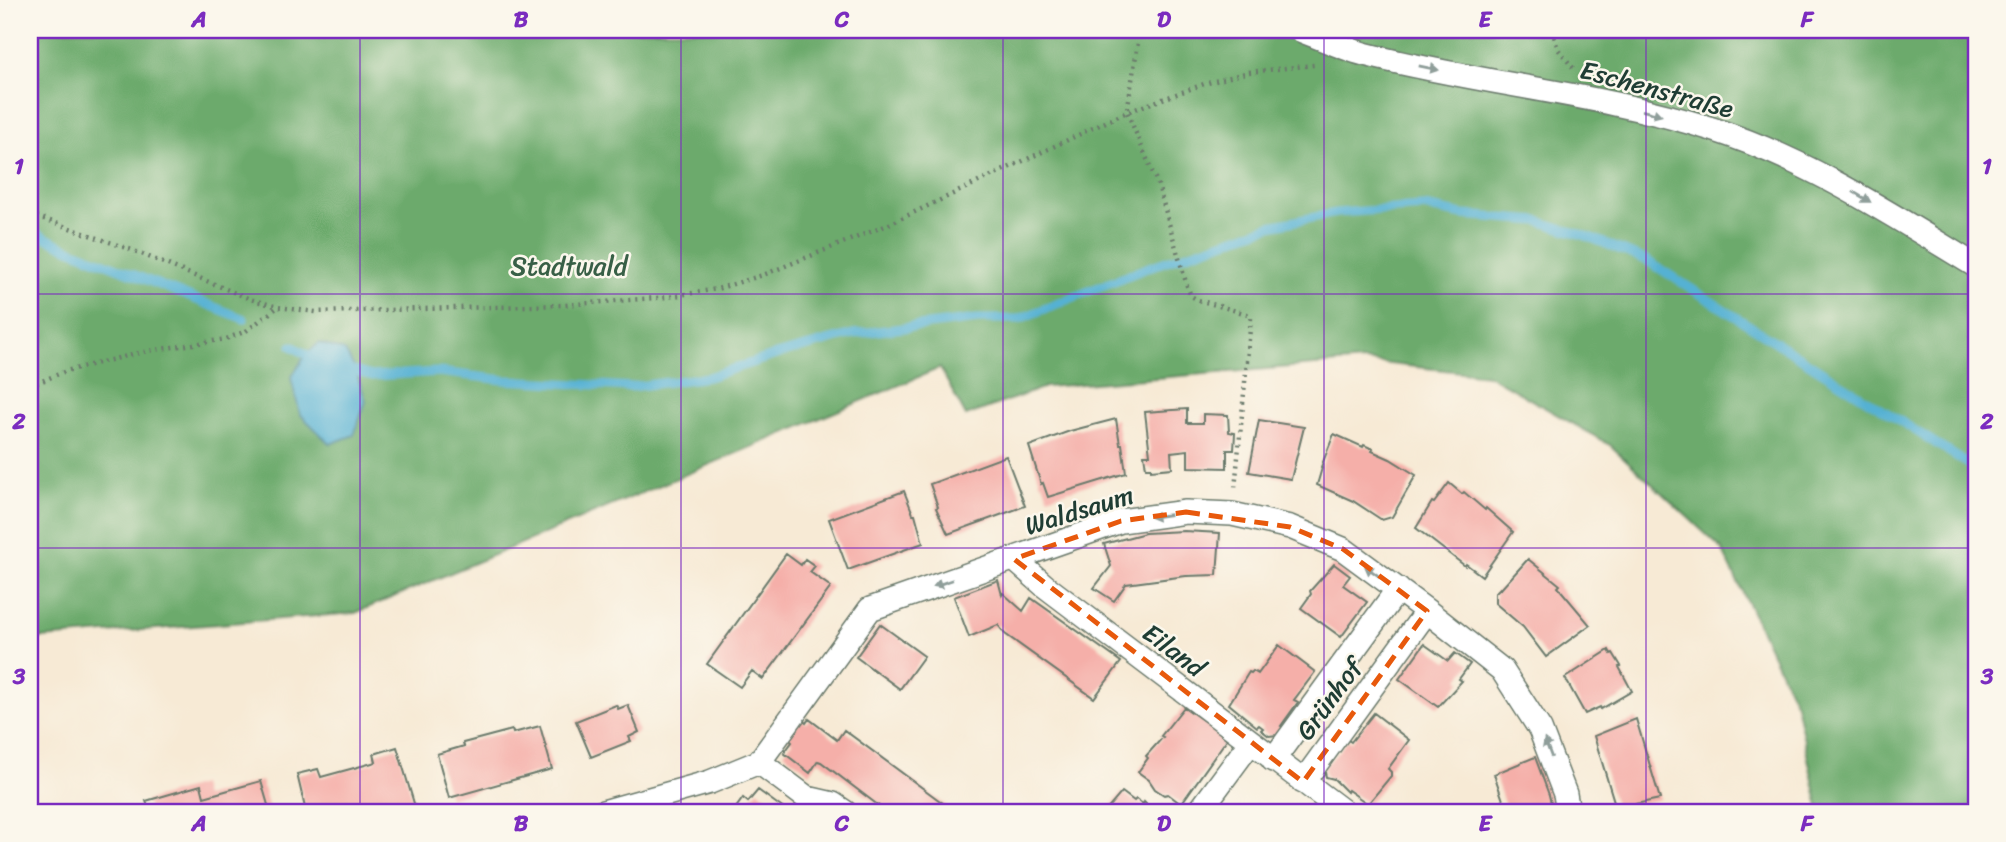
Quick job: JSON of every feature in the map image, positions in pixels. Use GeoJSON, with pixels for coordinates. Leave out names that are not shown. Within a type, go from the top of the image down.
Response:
{"type":"FeatureCollection","features":[{"type":"Feature","properties":{"kind":"street","name":"Eschenstraße"},"geometry":{"type":"LineString","coordinates":[[1300,30],[1362,54],[1599,100],[1714,130],[1844,186],[1976,266]]}},
{"type":"Feature","properties":{"kind":"street","name":"Waldsaum"},"geometry":{"type":"LineString","coordinates":[[759,762],[870,609],[1121,521],[1186,512],[1232,514],[1290,527],[1342,549],[1502,670],[1540,729],[1565,794],[1568,812]]}},
{"type":"Feature","properties":{"kind":"street","name":"Eiland"},"geometry":{"type":"LineString","coordinates":[[1014,559],[1045,586],[1303,782]]}},
{"type":"Feature","properties":{"kind":"street","name":"Grünhof"},"geometry":{"type":"LineString","coordinates":[[1273,760],[1398,589]]}},
{"type":"Feature","properties":{"kind":"street","name":"Grünhof"},"geometry":{"type":"LineString","coordinates":[[1330,808],[1303,782],[1427,611]]}},
{"type":"Feature","properties":{"kind":"street"},"geometry":{"type":"LineString","coordinates":[[1199,812],[1250,743]]}},
{"type":"Feature","properties":{"kind":"street"},"geometry":{"type":"LineString","coordinates":[[603,812],[710,782],[759,762],[809,805],[833,804],[845,812]]}},
{"type":"Feature","properties":{"kind":"path"},"geometry":{"type":"LineString","coordinates":[[1140,30],[1126,112],[1157,185],[1187,286],[1191,296],[1198,300],[1247,314],[1251,318],[1232,514]]}},
{"type":"Feature","properties":{"kind":"path"},"geometry":{"type":"LineString","coordinates":[[30,214],[132,250],[250,299],[278,307],[316,312],[564,305],[668,297],[717,289],[763,275],[885,226],[1126,112],[1204,84],[1249,72],[1333,62],[1362,54]]}},
{"type":"Feature","properties":{"kind":"path"},"geometry":{"type":"LineString","coordinates":[[30,386],[66,372],[147,351],[226,339],[246,331],[278,307]]}},
{"type":"Feature","properties":{"kind":"highlighted area"},"geometry":{"type":"Polygon","coordinates":[[[1186,512],[1290,527],[1343,549],[1427,611],[1303,782],[1014,559],[1121,521],[1186,512]]]}},
{"type":"Feature","properties":{"kind":"green space","name":"Stadtwald"},"geometry":{"type":"Polygon","coordinates":[[[30,30],[1976,30],[1976,812],[1820,812],[1796,704],[1722,549],[1610,445],[1488,375],[1363,361],[1045,387],[966,416],[940,368],[355,613],[30,639],[30,30]]]}},
{"type":"Feature","properties":{"kind":"water"},"geometry":{"type":"Polygon","coordinates":[[[319,343],[345,351],[356,371],[366,401],[354,435],[330,444],[300,414],[291,378],[306,354],[319,343]]]}},
{"type":"Feature","properties":{"kind":"building"},"geometry":{"type":"Polygon","coordinates":[[[1187,409],[1187,423],[1203,423],[1203,414],[1228,415],[1229,432],[1235,433],[1234,450],[1227,450],[1227,468],[1188,467],[1188,450],[1171,452],[1172,468],[1146,468],[1144,455],[1150,455],[1145,412],[1187,409]]]}},
{"type":"Feature","properties":{"kind":"building"},"geometry":{"type":"Polygon","coordinates":[[[1116,419],[1126,473],[1048,497],[1029,446],[1070,431],[1116,419]]]}},
{"type":"Feature","properties":{"kind":"building"},"geometry":{"type":"Polygon","coordinates":[[[1259,420],[1304,427],[1291,479],[1249,472],[1259,420]]]}},
{"type":"Feature","properties":{"kind":"building"},"geometry":{"type":"Polygon","coordinates":[[[1334,434],[1373,449],[1372,451],[1416,475],[1392,517],[1382,520],[1353,501],[1317,485],[1334,434]]]}},
{"type":"Feature","properties":{"kind":"building"},"geometry":{"type":"Polygon","coordinates":[[[1006,456],[1025,506],[948,534],[936,508],[938,507],[930,484],[1006,456]]]}},
{"type":"Feature","properties":{"kind":"building"},"geometry":{"type":"Polygon","coordinates":[[[1449,483],[1485,510],[1486,508],[1513,532],[1482,576],[1416,528],[1432,502],[1434,503],[1449,483]]]}},
{"type":"Feature","properties":{"kind":"building"},"geometry":{"type":"Polygon","coordinates":[[[904,491],[915,514],[923,543],[848,570],[829,519],[904,491]]]}},
{"type":"Feature","properties":{"kind":"building"},"geometry":{"type":"Polygon","coordinates":[[[1145,533],[1220,533],[1217,575],[1126,584],[1114,601],[1094,588],[1111,566],[1104,544],[1145,533]]]}},
{"type":"Feature","properties":{"kind":"building"},"geometry":{"type":"Polygon","coordinates":[[[786,554],[801,565],[805,559],[815,566],[810,572],[831,587],[763,679],[752,671],[740,687],[707,664],[786,554]]]}},
{"type":"Feature","properties":{"kind":"building"},"geometry":{"type":"Polygon","coordinates":[[[1528,559],[1560,585],[1558,587],[1590,625],[1546,657],[1523,627],[1495,603],[1495,593],[1528,559]]]}},
{"type":"Feature","properties":{"kind":"building"},"geometry":{"type":"Polygon","coordinates":[[[1334,564],[1350,576],[1343,585],[1367,602],[1341,637],[1301,608],[1311,594],[1310,591],[1334,564]]]}},
{"type":"Feature","properties":{"kind":"building"},"geometry":{"type":"Polygon","coordinates":[[[998,580],[1002,595],[1003,593],[1023,611],[1031,598],[1121,662],[1094,698],[1005,634],[998,625],[969,637],[954,597],[998,580]]]}},
{"type":"Feature","properties":{"kind":"building"},"geometry":{"type":"Polygon","coordinates":[[[880,624],[924,656],[900,689],[856,657],[880,624]]]}},
{"type":"Feature","properties":{"kind":"building"},"geometry":{"type":"Polygon","coordinates":[[[1424,644],[1448,661],[1455,653],[1470,664],[1459,679],[1462,681],[1438,707],[1399,679],[1424,644]]]}},
{"type":"Feature","properties":{"kind":"building"},"geometry":{"type":"Polygon","coordinates":[[[1279,645],[1315,672],[1294,700],[1298,702],[1281,726],[1283,727],[1277,735],[1269,736],[1261,730],[1263,728],[1259,725],[1257,727],[1229,704],[1249,672],[1258,674],[1279,645]]]}},
{"type":"Feature","properties":{"kind":"building"},"geometry":{"type":"Polygon","coordinates":[[[1609,650],[1621,666],[1619,667],[1632,691],[1601,709],[1600,707],[1585,714],[1565,678],[1609,650]]]}},
{"type":"Feature","properties":{"kind":"building"},"geometry":{"type":"Polygon","coordinates":[[[616,705],[618,709],[628,705],[639,732],[629,737],[631,741],[591,757],[576,721],[616,705]]]}},
{"type":"Feature","properties":{"kind":"building"},"geometry":{"type":"Polygon","coordinates":[[[1184,707],[1204,721],[1205,719],[1227,739],[1181,804],[1168,794],[1164,795],[1155,789],[1149,780],[1138,772],[1148,758],[1146,756],[1184,707]]]}},
{"type":"Feature","properties":{"kind":"building"},"geometry":{"type":"Polygon","coordinates":[[[1374,713],[1409,740],[1388,769],[1391,776],[1368,804],[1348,790],[1347,792],[1334,779],[1326,777],[1324,768],[1348,740],[1351,742],[1374,713]]]}},
{"type":"Feature","properties":{"kind":"building"},"geometry":{"type":"Polygon","coordinates":[[[801,719],[806,723],[809,719],[837,740],[844,730],[955,812],[887,812],[821,762],[818,761],[810,773],[784,753],[792,742],[788,738],[801,719]]]}},
{"type":"Feature","properties":{"kind":"building"},"geometry":{"type":"Polygon","coordinates":[[[1636,719],[1660,799],[1616,808],[1594,736],[1636,719]]]}},
{"type":"Feature","properties":{"kind":"building"},"geometry":{"type":"Polygon","coordinates":[[[540,726],[552,769],[449,798],[437,754],[464,746],[463,743],[512,730],[513,733],[540,726]]]}},
{"type":"Feature","properties":{"kind":"building"},"geometry":{"type":"Polygon","coordinates":[[[397,747],[416,810],[306,812],[297,774],[318,769],[321,777],[376,762],[374,754],[397,747]]]}},
{"type":"Feature","properties":{"kind":"building"},"geometry":{"type":"Polygon","coordinates":[[[1535,757],[1553,812],[1507,812],[1494,774],[1535,757]]]}},
{"type":"Feature","properties":{"kind":"building"},"geometry":{"type":"Polygon","coordinates":[[[261,781],[270,812],[150,812],[146,801],[201,785],[204,797],[261,781]]]}},
{"type":"Feature","properties":{"kind":"building"},"geometry":{"type":"Polygon","coordinates":[[[758,790],[784,809],[781,812],[733,812],[743,798],[748,802],[758,790]]]}},
{"type":"Feature","properties":{"kind":"building"},"geometry":{"type":"Polygon","coordinates":[[[1122,792],[1134,801],[1136,799],[1143,804],[1144,802],[1154,812],[1105,812],[1122,792]]]}},
{"type":"Feature","properties":{"kind":"waterway"},"geometry":{"type":"LineString","coordinates":[[346,369],[372,376],[439,372],[504,380],[631,387],[708,377],[853,334],[978,319],[1019,319],[1149,267],[1270,226],[1336,213],[1424,207],[1463,215],[1538,221],[1589,237],[1646,260],[1976,469]]}},
{"type":"Feature","properties":{"kind":"waterway"},"geometry":{"type":"LineString","coordinates":[[30,230],[65,247],[244,319]]}},
{"type":"Feature","properties":{"kind":"waterway"},"geometry":{"type":"LineString","coordinates":[[292,346],[316,360]]}}]}
